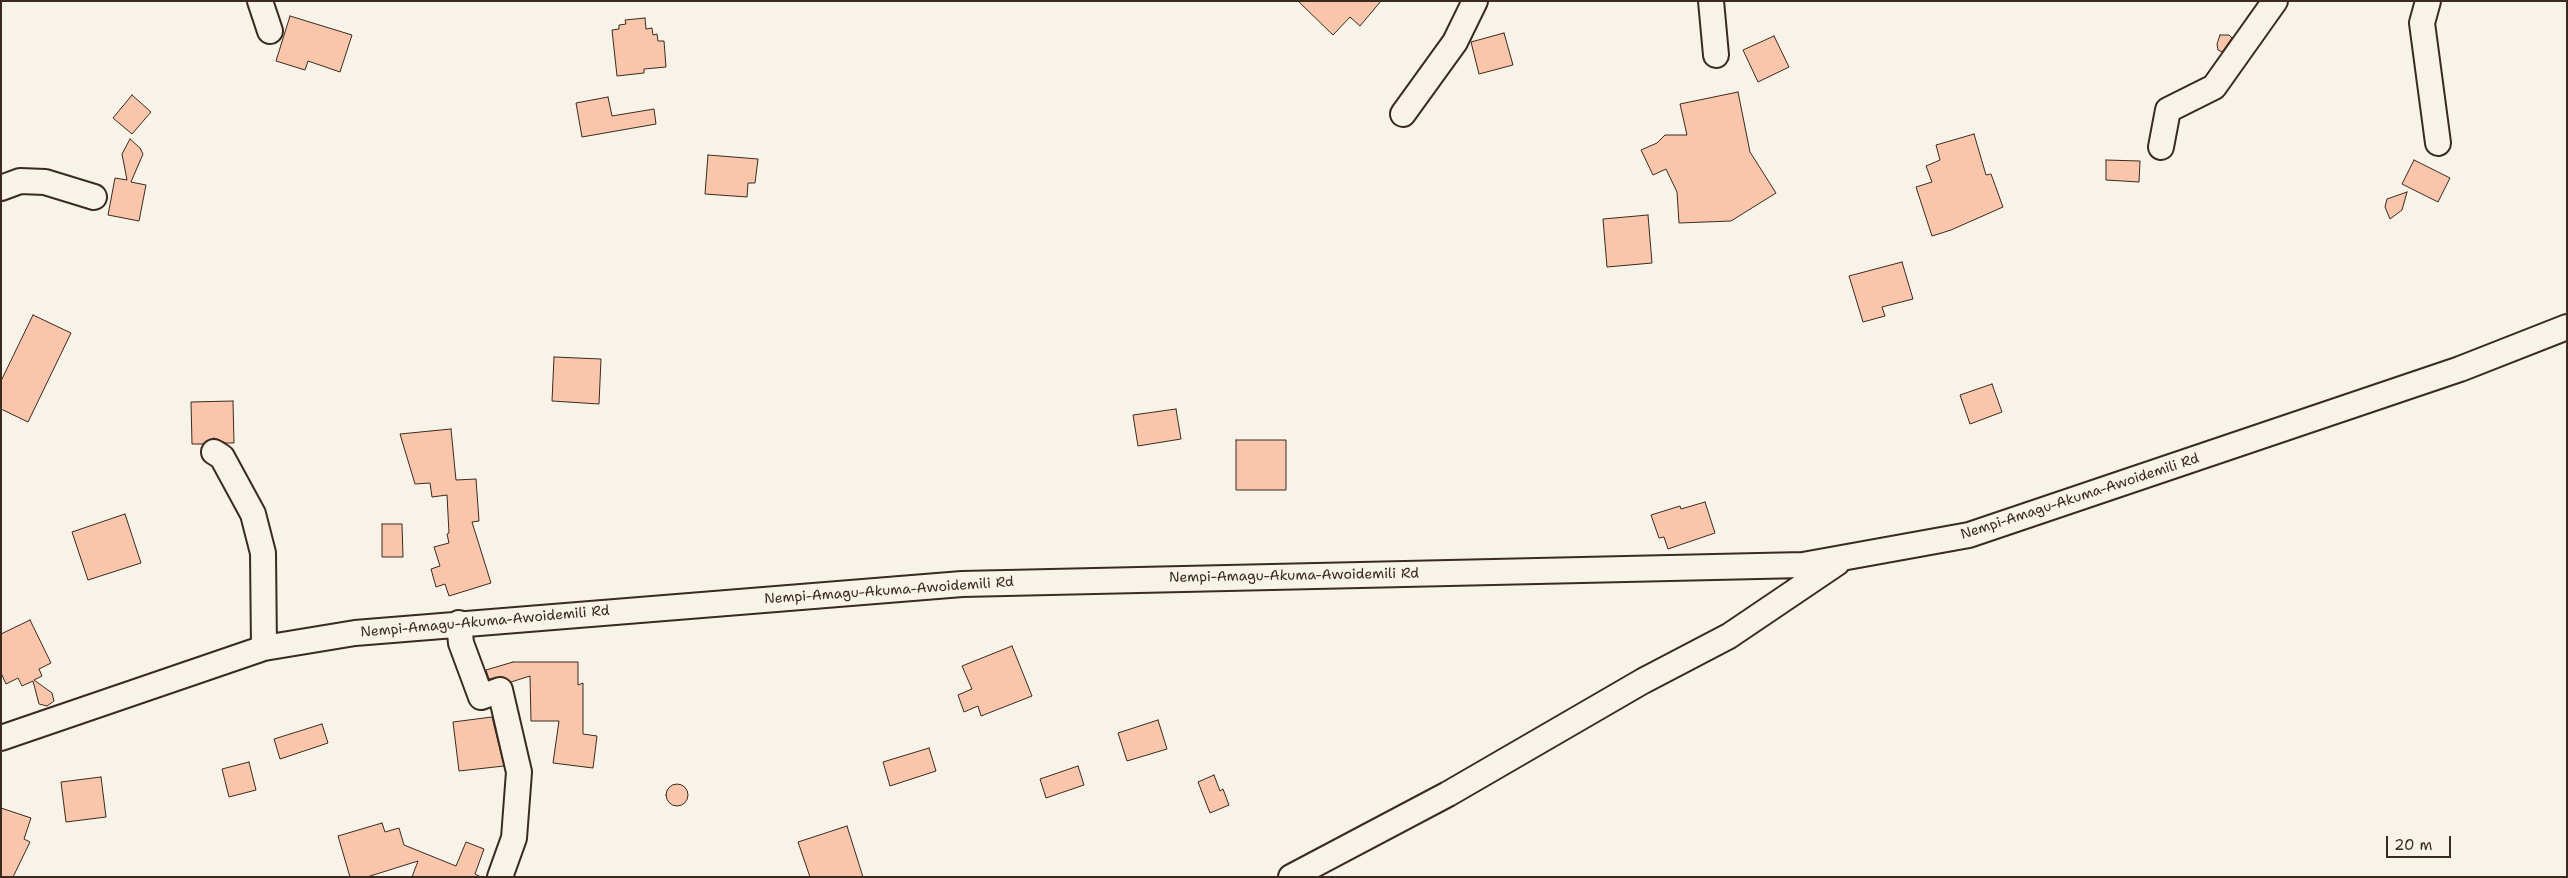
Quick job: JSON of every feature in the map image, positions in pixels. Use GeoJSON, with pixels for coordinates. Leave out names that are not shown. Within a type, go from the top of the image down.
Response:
{"type":"FeatureCollection","features":[{"type":"Feature","properties":{"kind":"street"},"geometry":{"type":"LineString","coordinates":[[260,1],[270,31]]}},
{"type":"Feature","properties":{"kind":"street"},"geometry":{"type":"LineString","coordinates":[[1403,114],[1455,42],[1476,1]]}},
{"type":"Feature","properties":{"kind":"street"},"geometry":{"type":"LineString","coordinates":[[1711,1],[1716,55]]}},
{"type":"Feature","properties":{"kind":"street"},"geometry":{"type":"LineString","coordinates":[[2160,147],[2168,110],[2214,87],[2275,1]]}},
{"type":"Feature","properties":{"kind":"street"},"geometry":{"type":"LineString","coordinates":[[2428,1],[2422,23],[2438,143]]}},
{"type":"Feature","properties":{"kind":"street"},"geometry":{"type":"LineString","coordinates":[[1,188],[20,181],[45,182],[94,197]]}},
{"type":"Feature","properties":{"kind":"street","name":"Nempi-Amagu-Akuma-Awoidemili Rd"},"geometry":{"type":"LineString","coordinates":[[1,738],[264,648],[355,633],[459,623],[962,584],[1803,565],[1969,535],[2460,369],[2567,327]]}},
{"type":"Feature","properties":{"kind":"street"},"geometry":{"type":"LineString","coordinates":[[214,452],[222,457],[253,514],[263,553],[264,648]]}},
{"type":"Feature","properties":{"kind":"street"},"geometry":{"type":"LineString","coordinates":[[1291,877],[1448,794],[1643,682],[1730,636],[1845,557]]}},
{"type":"Feature","properties":{"kind":"street"},"geometry":{"type":"LineString","coordinates":[[459,623],[461,643],[481,697],[500,690],[519,772],[514,838],[500,877]]}},
{"type":"Feature","properties":{"kind":"building"},"geometry":{"type":"Polygon","coordinates":[[[1298,1],[1381,1],[1360,26],[1350,17],[1333,35],[1298,1]]]}},
{"type":"Feature","properties":{"kind":"building"},"geometry":{"type":"Polygon","coordinates":[[[290,16],[352,35],[340,72],[308,61],[305,70],[276,61],[290,16]]]}},
{"type":"Feature","properties":{"kind":"building"},"geometry":{"type":"Polygon","coordinates":[[[645,18],[646,29],[652,28],[653,35],[657,34],[658,41],[664,41],[666,67],[644,69],[644,73],[617,76],[612,30],[619,29],[619,25],[626,24],[625,20],[645,18]]]}},
{"type":"Feature","properties":{"kind":"building"},"geometry":{"type":"Polygon","coordinates":[[[1504,33],[1513,65],[1479,74],[1471,42],[1504,33]]]}},
{"type":"Feature","properties":{"kind":"building"},"geometry":{"type":"Polygon","coordinates":[[[2220,35],[2229,35],[2232,38],[2222,52],[2218,50],[2217,44],[2220,35]]]}},
{"type":"Feature","properties":{"kind":"building"},"geometry":{"type":"Polygon","coordinates":[[[1774,36],[1789,67],[1758,82],[1743,50],[1774,36]]]}},
{"type":"Feature","properties":{"kind":"building"},"geometry":{"type":"Polygon","coordinates":[[[1738,92],[1750,152],[1776,193],[1731,221],[1679,223],[1677,192],[1666,169],[1653,175],[1641,150],[1657,143],[1665,135],[1687,135],[1680,104],[1738,92]]]}},
{"type":"Feature","properties":{"kind":"building"},"geometry":{"type":"Polygon","coordinates":[[[132,95],[151,112],[132,134],[113,118],[132,95]]]}},
{"type":"Feature","properties":{"kind":"building"},"geometry":{"type":"Polygon","coordinates":[[[608,97],[612,116],[654,109],[656,124],[582,137],[576,103],[608,97]]]}},
{"type":"Feature","properties":{"kind":"building"},"geometry":{"type":"Polygon","coordinates":[[[1974,134],[1986,175],[1991,174],[2003,207],[1951,230],[1932,236],[1916,187],[1932,182],[1926,166],[1940,160],[1936,145],[1974,134]]]}},
{"type":"Feature","properties":{"kind":"building"},"geometry":{"type":"Polygon","coordinates":[[[130,139],[140,148],[143,154],[131,182],[146,185],[139,221],[108,215],[115,178],[127,180],[122,154],[130,139]]]}},
{"type":"Feature","properties":{"kind":"building"},"geometry":{"type":"Polygon","coordinates":[[[708,155],[758,159],[755,183],[748,183],[747,197],[705,194],[708,155]]]}},
{"type":"Feature","properties":{"kind":"building"},"geometry":{"type":"Polygon","coordinates":[[[2106,160],[2140,161],[2139,182],[2106,180],[2106,160]]]}},
{"type":"Feature","properties":{"kind":"building"},"geometry":{"type":"Polygon","coordinates":[[[2414,160],[2450,178],[2438,202],[2402,184],[2414,160]]]}},
{"type":"Feature","properties":{"kind":"building"},"geometry":{"type":"Polygon","coordinates":[[[2407,192],[2402,210],[2390,219],[2385,207],[2387,199],[2407,192]]]}},
{"type":"Feature","properties":{"kind":"building"},"geometry":{"type":"Polygon","coordinates":[[[1648,215],[1652,263],[1607,267],[1603,219],[1648,215]]]}},
{"type":"Feature","properties":{"kind":"building"},"geometry":{"type":"Polygon","coordinates":[[[1902,262],[1913,299],[1882,307],[1885,316],[1863,322],[1849,276],[1902,262]]]}},
{"type":"Feature","properties":{"kind":"building"},"geometry":{"type":"Polygon","coordinates":[[[33,315],[71,333],[28,422],[1,409],[1,381],[33,315]]]}},
{"type":"Feature","properties":{"kind":"building"},"geometry":{"type":"Polygon","coordinates":[[[554,357],[601,359],[599,404],[552,401],[554,357]]]}},
{"type":"Feature","properties":{"kind":"building"},"geometry":{"type":"Polygon","coordinates":[[[1992,384],[2002,412],[1970,424],[1960,395],[1992,384]]]}},
{"type":"Feature","properties":{"kind":"building"},"geometry":{"type":"Polygon","coordinates":[[[233,401],[234,443],[226,443],[214,438],[203,444],[192,444],[191,402],[233,401]]]}},
{"type":"Feature","properties":{"kind":"building"},"geometry":{"type":"Polygon","coordinates":[[[1176,409],[1181,439],[1138,446],[1133,415],[1176,409]]]}},
{"type":"Feature","properties":{"kind":"building"},"geometry":{"type":"Polygon","coordinates":[[[451,429],[456,480],[476,479],[479,521],[472,522],[491,583],[449,596],[445,584],[436,587],[431,569],[440,566],[434,547],[449,543],[447,534],[449,533],[447,495],[432,497],[430,483],[415,484],[400,434],[451,429]]]}},
{"type":"Feature","properties":{"kind":"building"},"geometry":{"type":"Polygon","coordinates":[[[1236,440],[1286,440],[1286,490],[1236,490],[1236,440]]]}},
{"type":"Feature","properties":{"kind":"building"},"geometry":{"type":"Polygon","coordinates":[[[1705,502],[1715,533],[1668,549],[1664,537],[1659,538],[1651,515],[1680,506],[1681,509],[1705,502]]]}},
{"type":"Feature","properties":{"kind":"building"},"geometry":{"type":"Polygon","coordinates":[[[125,514],[141,563],[88,580],[72,532],[125,514]]]}},
{"type":"Feature","properties":{"kind":"building"},"geometry":{"type":"Polygon","coordinates":[[[382,524],[402,524],[403,557],[382,557],[382,524]]]}},
{"type":"Feature","properties":{"kind":"building"},"geometry":{"type":"Polygon","coordinates":[[[30,620],[51,663],[39,669],[42,676],[34,680],[52,693],[54,701],[47,706],[39,704],[33,681],[22,686],[18,678],[6,684],[1,673],[1,634],[30,620]]]}},
{"type":"Feature","properties":{"kind":"building"},"geometry":{"type":"Polygon","coordinates":[[[1012,646],[1032,696],[981,716],[978,706],[964,712],[958,695],[972,689],[962,666],[1012,646]]]}},
{"type":"Feature","properties":{"kind":"building"},"geometry":{"type":"Polygon","coordinates":[[[513,662],[578,662],[578,685],[583,683],[583,734],[597,736],[593,768],[553,763],[559,721],[531,721],[530,676],[511,682],[502,677],[489,679],[486,670],[513,662]]]}},
{"type":"Feature","properties":{"kind":"building"},"geometry":{"type":"Polygon","coordinates":[[[492,717],[504,766],[459,771],[453,722],[492,717]]]}},
{"type":"Feature","properties":{"kind":"building"},"geometry":{"type":"Polygon","coordinates":[[[1158,720],[1167,749],[1127,761],[1118,733],[1158,720]]]}},
{"type":"Feature","properties":{"kind":"building"},"geometry":{"type":"Polygon","coordinates":[[[322,724],[328,743],[280,759],[274,739],[322,724]]]}},
{"type":"Feature","properties":{"kind":"building"},"geometry":{"type":"Polygon","coordinates":[[[929,748],[936,771],[890,786],[883,762],[929,748]]]}},
{"type":"Feature","properties":{"kind":"building"},"geometry":{"type":"Polygon","coordinates":[[[249,762],[256,790],[229,797],[222,769],[249,762]]]}},
{"type":"Feature","properties":{"kind":"building"},"geometry":{"type":"Polygon","coordinates":[[[1078,766],[1084,785],[1046,798],[1040,779],[1078,766]]]}},
{"type":"Feature","properties":{"kind":"building"},"geometry":{"type":"Polygon","coordinates":[[[1214,775],[1220,791],[1223,789],[1229,805],[1210,813],[1198,782],[1214,775]]]}},
{"type":"Feature","properties":{"kind":"building"},"geometry":{"type":"Polygon","coordinates":[[[101,777],[106,817],[66,822],[61,782],[101,777]]]}},
{"type":"Feature","properties":{"kind":"building"},"geometry":{"type":"Polygon","coordinates":[[[673,784],[681,784],[688,791],[688,799],[681,806],[673,806],[666,799],[666,791],[673,784]]]}},
{"type":"Feature","properties":{"kind":"building"},"geometry":{"type":"Polygon","coordinates":[[[1,808],[31,818],[24,839],[30,842],[13,877],[1,877],[1,808]]]}},
{"type":"Feature","properties":{"kind":"building"},"geometry":{"type":"Polygon","coordinates":[[[382,823],[385,832],[399,828],[404,845],[456,866],[466,842],[484,849],[475,874],[481,877],[412,877],[418,861],[367,877],[350,877],[338,836],[382,823]]]}},
{"type":"Feature","properties":{"kind":"building"},"geometry":{"type":"Polygon","coordinates":[[[847,826],[863,877],[810,877],[798,842],[847,826]]]}}]}
